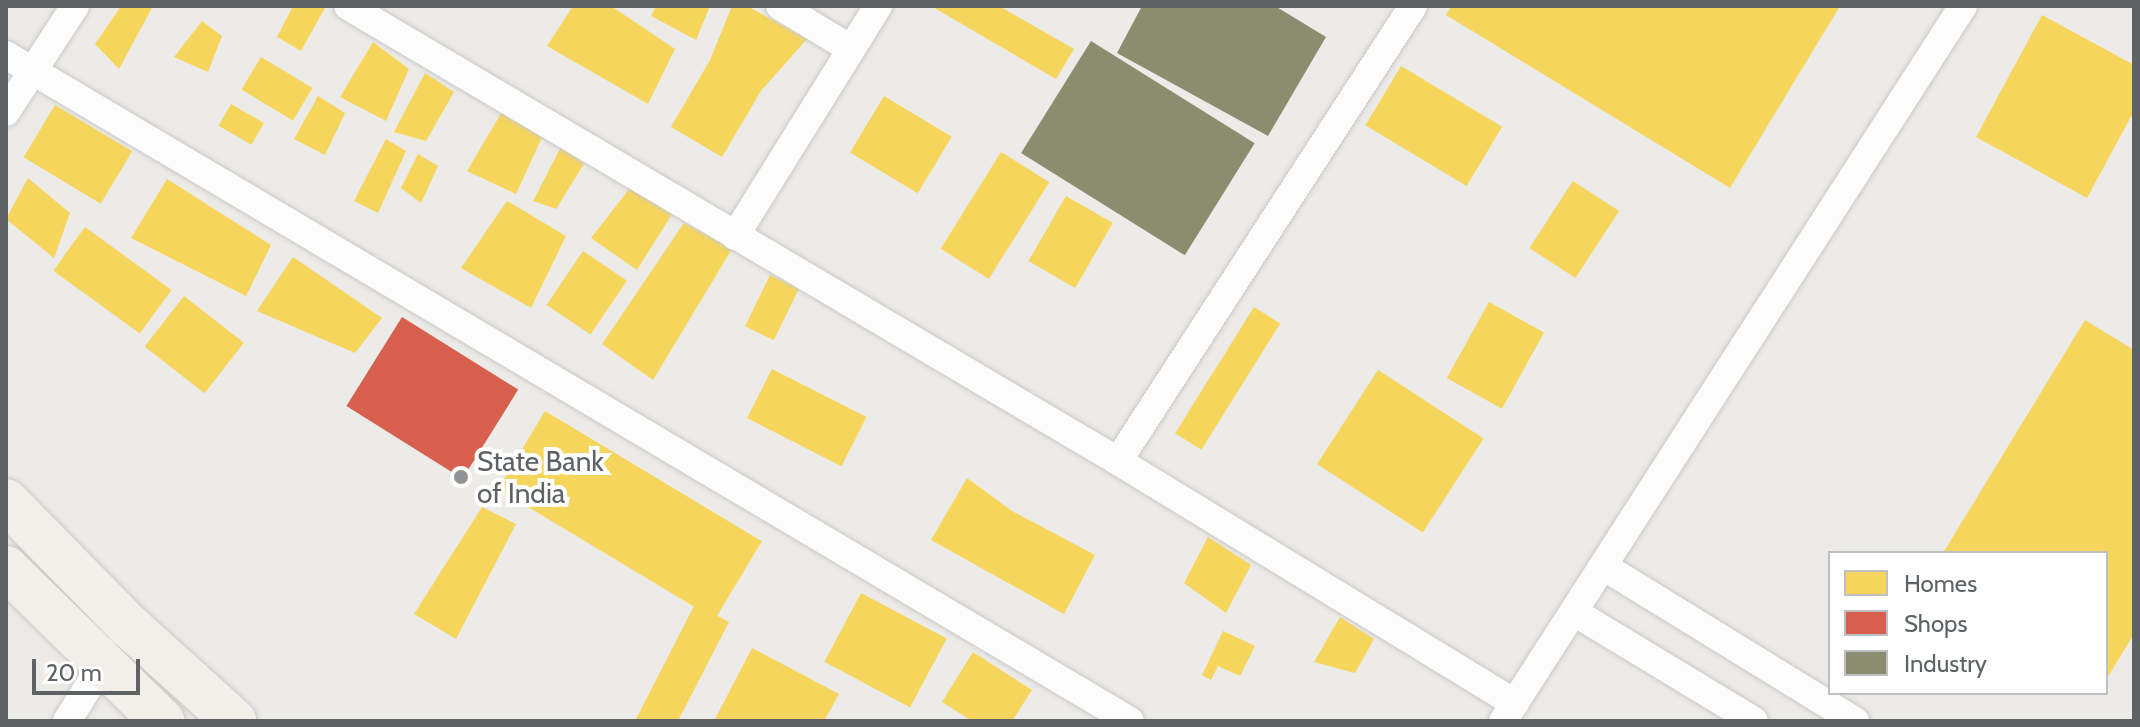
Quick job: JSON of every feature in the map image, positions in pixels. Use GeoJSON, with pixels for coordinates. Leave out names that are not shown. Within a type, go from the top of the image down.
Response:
{"type":"FeatureCollection","features":[{"type":"Feature","properties":{"kind":"main road"},"geometry":{"type":"LineString","coordinates":[[6,501],[129,626],[234,721]]}},
{"type":"Feature","properties":{"kind":"main road"},"geometry":{"type":"LineString","coordinates":[[6,568],[162,721]]}},
{"type":"Feature","properties":{"kind":"street"},"geometry":{"type":"LineString","coordinates":[[6,112],[75,6]]}},
{"type":"Feature","properties":{"kind":"street"},"geometry":{"type":"LineString","coordinates":[[348,6],[1118,461],[1509,712],[1963,6]]}},
{"type":"Feature","properties":{"kind":"street"},"geometry":{"type":"LineString","coordinates":[[780,6],[851,49]]}},
{"type":"Feature","properties":{"kind":"street"},"geometry":{"type":"LineString","coordinates":[[735,236],[878,6]]}},
{"type":"Feature","properties":{"kind":"street"},"geometry":{"type":"LineString","coordinates":[[1118,461],[1413,6]]}},
{"type":"Feature","properties":{"kind":"street"},"geometry":{"type":"LineString","coordinates":[[6,55],[1130,721]]}},
{"type":"Feature","properties":{"kind":"street"},"geometry":{"type":"LineString","coordinates":[[1603,566],[1855,721]]}},
{"type":"Feature","properties":{"kind":"street"},"geometry":{"type":"LineString","coordinates":[[1574,612],[1754,721]]}},
{"type":"Feature","properties":{"kind":"street"},"geometry":{"type":"LineString","coordinates":[[67,721],[102,665]]}},
{"type":"Feature","properties":{"kind":"building: Homes"},"geometry":{"type":"Polygon","coordinates":[[[121,6],[153,6],[119,69],[95,44],[121,6]]]}},
{"type":"Feature","properties":{"kind":"building: Homes"},"geometry":{"type":"Polygon","coordinates":[[[293,6],[326,6],[301,51],[277,37],[293,6]]]}},
{"type":"Feature","properties":{"kind":"building: Homes"},"geometry":{"type":"Polygon","coordinates":[[[573,6],[611,6],[675,49],[648,104],[547,46],[573,6]]]}},
{"type":"Feature","properties":{"kind":"building: Homes"},"geometry":{"type":"Polygon","coordinates":[[[656,6],[710,6],[696,40],[651,16],[656,6]]]}},
{"type":"Feature","properties":{"kind":"building: Homes"},"geometry":{"type":"Polygon","coordinates":[[[732,6],[747,6],[807,39],[761,91],[722,157],[671,127],[710,60],[732,6]]]}},
{"type":"Feature","properties":{"kind":"building: Homes"},"geometry":{"type":"Polygon","coordinates":[[[931,6],[999,6],[1074,49],[1056,79],[931,6]]]}},
{"type":"Feature","properties":{"kind":"building: Homes"},"geometry":{"type":"Polygon","coordinates":[[[1451,6],[1840,6],[1730,188],[1446,15],[1451,6]]]}},
{"type":"Feature","properties":{"kind":"building: Homes"},"geometry":{"type":"Polygon","coordinates":[[[2042,15],[2134,65],[2134,111],[2087,198],[1976,137],[2042,15]]]}},
{"type":"Feature","properties":{"kind":"building: Homes"},"geometry":{"type":"Polygon","coordinates":[[[202,21],[222,36],[208,72],[174,57],[202,21]]]}},
{"type":"Feature","properties":{"kind":"building: Homes"},"geometry":{"type":"Polygon","coordinates":[[[373,42],[409,69],[386,121],[340,97],[373,42]]]}},
{"type":"Feature","properties":{"kind":"building: Homes"},"geometry":{"type":"Polygon","coordinates":[[[261,57],[312,88],[293,120],[241,90],[261,57]]]}},
{"type":"Feature","properties":{"kind":"building: Homes"},"geometry":{"type":"Polygon","coordinates":[[[1401,66],[1502,127],[1467,186],[1365,125],[1401,66]]]}},
{"type":"Feature","properties":{"kind":"building: Homes"},"geometry":{"type":"Polygon","coordinates":[[[425,73],[454,92],[426,141],[394,132],[425,73]]]}},
{"type":"Feature","properties":{"kind":"building: Homes"},"geometry":{"type":"Polygon","coordinates":[[[318,96],[345,113],[325,155],[294,139],[318,96]]]}},
{"type":"Feature","properties":{"kind":"building: Homes"},"geometry":{"type":"Polygon","coordinates":[[[884,96],[952,137],[918,193],[850,153],[884,96]]]}},
{"type":"Feature","properties":{"kind":"building: Homes"},"geometry":{"type":"Polygon","coordinates":[[[231,104],[264,123],[251,145],[218,126],[231,104]]]}},
{"type":"Feature","properties":{"kind":"building: Homes"},"geometry":{"type":"Polygon","coordinates":[[[55,105],[132,151],[101,204],[24,157],[55,105]]]}},
{"type":"Feature","properties":{"kind":"building: Homes"},"geometry":{"type":"Polygon","coordinates":[[[503,110],[543,135],[516,194],[467,171],[503,110]]]}},
{"type":"Feature","properties":{"kind":"building: Homes"},"geometry":{"type":"Polygon","coordinates":[[[386,139],[406,151],[378,213],[354,201],[386,139]]]}},
{"type":"Feature","properties":{"kind":"building: Homes"},"geometry":{"type":"Polygon","coordinates":[[[561,147],[584,164],[556,209],[533,201],[561,147]]]}},
{"type":"Feature","properties":{"kind":"building: Homes"},"geometry":{"type":"Polygon","coordinates":[[[1001,152],[1049,182],[989,279],[941,249],[1001,152]]]}},
{"type":"Feature","properties":{"kind":"building: Homes"},"geometry":{"type":"Polygon","coordinates":[[[418,154],[438,166],[421,203],[401,188],[418,154]]]}},
{"type":"Feature","properties":{"kind":"building: Homes"},"geometry":{"type":"Polygon","coordinates":[[[28,178],[70,213],[54,258],[6,219],[28,178]]]}},
{"type":"Feature","properties":{"kind":"building: Homes"},"geometry":{"type":"Polygon","coordinates":[[[167,179],[271,245],[246,296],[131,238],[167,179]]]}},
{"type":"Feature","properties":{"kind":"building: Homes"},"geometry":{"type":"Polygon","coordinates":[[[1573,181],[1619,211],[1576,278],[1529,248],[1573,181]]]}},
{"type":"Feature","properties":{"kind":"building: Homes"},"geometry":{"type":"Polygon","coordinates":[[[630,188],[672,214],[637,270],[591,238],[630,188]]]}},
{"type":"Feature","properties":{"kind":"building: Homes"},"geometry":{"type":"Polygon","coordinates":[[[1066,196],[1113,223],[1075,288],[1028,261],[1066,196]]]}},
{"type":"Feature","properties":{"kind":"building: Homes"},"geometry":{"type":"Polygon","coordinates":[[[507,201],[566,236],[531,308],[461,268],[507,201]]]}},
{"type":"Feature","properties":{"kind":"building: Homes"},"geometry":{"type":"Polygon","coordinates":[[[684,223],[732,249],[653,380],[602,344],[684,223]]]}},
{"type":"Feature","properties":{"kind":"building: Homes"},"geometry":{"type":"Polygon","coordinates":[[[85,227],[172,290],[140,334],[53,271],[85,227]]]}},
{"type":"Feature","properties":{"kind":"building: Homes"},"geometry":{"type":"Polygon","coordinates":[[[583,251],[627,281],[591,335],[547,305],[583,251]]]}},
{"type":"Feature","properties":{"kind":"building: Homes"},"geometry":{"type":"Polygon","coordinates":[[[293,257],[382,318],[355,353],[257,311],[293,257]]]}},
{"type":"Feature","properties":{"kind":"building: Homes"},"geometry":{"type":"Polygon","coordinates":[[[770,275],[799,289],[774,340],[745,326],[770,275]]]}},
{"type":"Feature","properties":{"kind":"building: Homes"},"geometry":{"type":"Polygon","coordinates":[[[184,296],[244,343],[204,393],[145,346],[184,296]]]}},
{"type":"Feature","properties":{"kind":"building: Homes"},"geometry":{"type":"Polygon","coordinates":[[[1489,302],[1544,333],[1502,409],[1447,378],[1489,302]]]}},
{"type":"Feature","properties":{"kind":"building: Homes"},"geometry":{"type":"Polygon","coordinates":[[[1254,307],[1280,323],[1201,450],[1175,433],[1254,307]]]}},
{"type":"Feature","properties":{"kind":"building: Homes"},"geometry":{"type":"Polygon","coordinates":[[[2085,320],[2134,350],[2134,634],[2108,677],[2108,551],[1944,551],[2085,320]]]}},
{"type":"Feature","properties":{"kind":"building: Homes"},"geometry":{"type":"Polygon","coordinates":[[[772,369],[866,417],[841,466],[747,418],[772,369]]]}},
{"type":"Feature","properties":{"kind":"building: Homes"},"geometry":{"type":"Polygon","coordinates":[[[1378,370],[1484,439],[1423,533],[1317,464],[1378,370]]]}},
{"type":"Feature","properties":{"kind":"building: Homes"},"geometry":{"type":"Polygon","coordinates":[[[545,411],[762,541],[715,619],[498,489],[545,411]]]}},
{"type":"Feature","properties":{"kind":"building: Homes"},"geometry":{"type":"Polygon","coordinates":[[[967,478],[1012,511],[1095,555],[1064,614],[931,540],[967,478]]]}},
{"type":"Feature","properties":{"kind":"building: Homes"},"geometry":{"type":"Polygon","coordinates":[[[482,507],[516,524],[456,639],[414,614],[482,507]]]}},
{"type":"Feature","properties":{"kind":"building: Homes"},"geometry":{"type":"Polygon","coordinates":[[[1208,537],[1251,565],[1226,613],[1184,583],[1208,537]]]}},
{"type":"Feature","properties":{"kind":"building: Homes"},"geometry":{"type":"Polygon","coordinates":[[[861,593],[947,639],[910,707],[824,662],[861,593]]]}},
{"type":"Feature","properties":{"kind":"building: Homes"},"geometry":{"type":"Polygon","coordinates":[[[695,604],[729,622],[678,721],[635,721],[695,604]]]}},
{"type":"Feature","properties":{"kind":"building: Homes"},"geometry":{"type":"Polygon","coordinates":[[[1340,617],[1374,639],[1355,673],[1314,662],[1340,617]]]}},
{"type":"Feature","properties":{"kind":"building: Homes"},"geometry":{"type":"Polygon","coordinates":[[[1223,631],[1255,646],[1240,676],[1218,666],[1211,680],[1202,675],[1223,631]]]}},
{"type":"Feature","properties":{"kind":"building: Homes"},"geometry":{"type":"Polygon","coordinates":[[[752,648],[839,694],[824,721],[714,721],[752,648]]]}},
{"type":"Feature","properties":{"kind":"building: Homes"},"geometry":{"type":"Polygon","coordinates":[[[973,652],[1032,690],[1012,721],[972,721],[942,702],[973,652]]]}},
{"type":"Feature","properties":{"kind":"building: Shops"},"geometry":{"type":"Polygon","coordinates":[[[402,317],[518,390],[463,479],[346,406],[402,317]]]}},
{"type":"Feature","properties":{"kind":"building: Industry"},"geometry":{"type":"Polygon","coordinates":[[[1142,6],[1275,6],[1326,37],[1268,136],[1117,53],[1142,6]]]}},
{"type":"Feature","properties":{"kind":"building: Industry"},"geometry":{"type":"Polygon","coordinates":[[[1091,41],[1255,143],[1185,255],[1021,153],[1091,41]]]}},
{"type":"Feature","properties":{"kind":"place","name":"State Bank of India"},"geometry":{"type":"Point","coordinates":[461,477]}}]}
